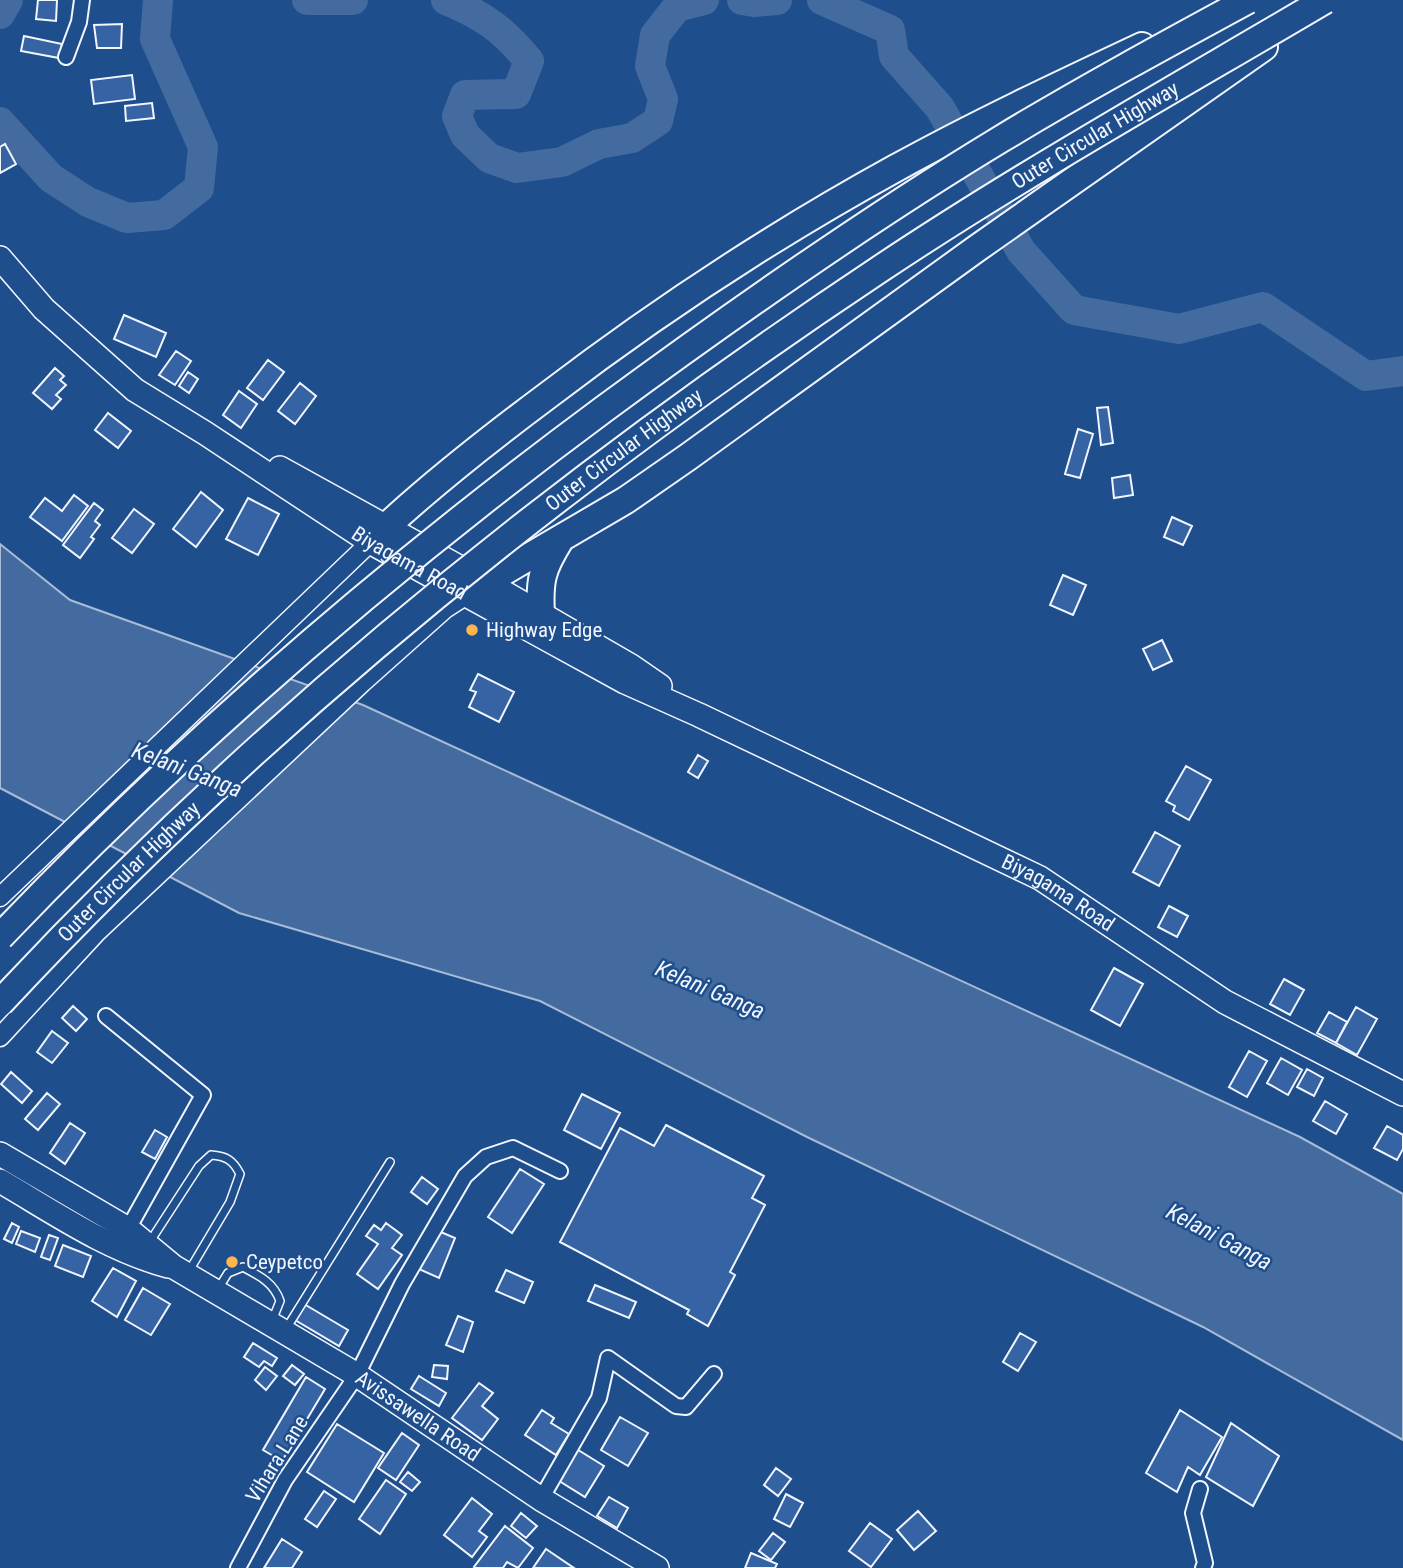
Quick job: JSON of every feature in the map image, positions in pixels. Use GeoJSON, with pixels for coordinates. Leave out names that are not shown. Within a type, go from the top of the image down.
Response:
{"type":"FeatureCollection","features":[{"type":"Feature","properties":{"kind":"highway"},"geometry":{"type":"LineString","coordinates":[[379,534],[422,494],[600,356],[695,290],[777,238],[895,168],[1064,82],[1238,0]]}},
{"type":"Feature","properties":{"kind":"highway","name":"Outer Circular Highway"},"geometry":{"type":"LineString","coordinates":[[0,937],[196,743],[342,614],[511,478],[689,346],[852,233],[1105,78],[1248,0]]}},
{"type":"Feature","properties":{"kind":"highway"},"geometry":{"type":"LineString","coordinates":[[477,588],[626,500],[976,249],[1205,90],[1326,0]]}},
{"type":"Feature","properties":{"kind":"highway","name":"Outer Circular Highway"},"geometry":{"type":"LineString","coordinates":[[0,1003],[38,962],[229,774],[343,673],[499,544],[725,374],[883,267],[1025,177],[1326,0]]}},
{"type":"Feature","properties":{"kind":"highway"},"geometry":{"type":"LineString","coordinates":[[541,614],[539,583],[548,558],[560,540]]}},
{"type":"Feature","properties":{"kind":"main road","name":"Biyagama Road"},"geometry":{"type":"LineString","coordinates":[[0,258],[44,309],[135,390],[205,433],[303,479],[379,534],[477,588],[625,682],[1040,878],[1225,1002],[1403,1094]]}},
{"type":"Feature","properties":{"kind":"main road","name":"Biyagama Road"},"geometry":{"type":"LineString","coordinates":[[477,588],[541,614],[631,666],[699,715]]}},
{"type":"Feature","properties":{"kind":"main road","name":"Avissawella Road"},"geometry":{"type":"LineString","coordinates":[[0,1154],[128,1228],[181,1271],[215,1293],[357,1375],[541,1499],[657,1568]]}},
{"type":"Feature","properties":{"kind":"main road","name":"Avissawella Road"},"geometry":{"type":"LineString","coordinates":[[0,1181],[108,1244],[135,1257],[181,1271]]}},
{"type":"Feature","properties":{"kind":"street"},"geometry":{"type":"LineString","coordinates":[[66,57],[79,22],[82,0]]}},
{"type":"Feature","properties":{"kind":"street"},"geometry":{"type":"LineString","coordinates":[[0,897],[379,534]]}},
{"type":"Feature","properties":{"kind":"street"},"geometry":{"type":"LineString","coordinates":[[0,1037],[97,932],[362,683],[445,609],[477,588]]}},
{"type":"Feature","properties":{"kind":"street"},"geometry":{"type":"LineString","coordinates":[[106,1016],[203,1094],[128,1228]]}},
{"type":"Feature","properties":{"kind":"street","name":"Vihara Lane"},"geometry":{"type":"LineString","coordinates":[[237,1568],[285,1480],[357,1375],[402,1284],[465,1176],[486,1157],[513,1148],[560,1171]]}},
{"type":"Feature","properties":{"kind":"street"},"geometry":{"type":"LineString","coordinates":[[541,1499],[599,1398],[608,1358],[676,1406],[686,1407],[714,1374]]}},
{"type":"Feature","properties":{"kind":"street"},"geometry":{"type":"LineString","coordinates":[[1200,1489],[1193,1513],[1205,1563],[1203,1568]]}},
{"type":"Feature","properties":{"kind":"lane"},"geometry":{"type":"LineString","coordinates":[[148,1245],[199,1166],[211,1155],[224,1156],[236,1164],[240,1174],[230,1202],[181,1271]]}},
{"type":"Feature","properties":{"kind":"lane"},"geometry":{"type":"LineString","coordinates":[[277,1329],[390,1162]]}},
{"type":"Feature","properties":{"kind":"lane"},"geometry":{"type":"LineString","coordinates":[[215,1293],[228,1273],[243,1266],[261,1276],[276,1288],[280,1301],[277,1329]]}},
{"type":"Feature","properties":{"kind":"water","name":"Kelani Ganga"},"geometry":{"type":"Polygon","coordinates":[[[0,544],[70,600],[363,705],[1300,1137],[1403,1194],[1403,1440],[1203,1327],[807,1137],[540,1001],[239,913],[0,788],[0,544]]]}},
{"type":"Feature","properties":{"kind":"building"},"geometry":{"type":"Polygon","coordinates":[[[38,0],[57,0],[56,21],[36,19],[38,0]]]}},
{"type":"Feature","properties":{"kind":"building"},"geometry":{"type":"Polygon","coordinates":[[[122,24],[121,48],[97,48],[94,25],[122,24]]]}},
{"type":"Feature","properties":{"kind":"building"},"geometry":{"type":"Polygon","coordinates":[[[24,36],[62,44],[59,58],[21,51],[24,36]]]}},
{"type":"Feature","properties":{"kind":"building"},"geometry":{"type":"Polygon","coordinates":[[[132,75],[135,99],[94,104],[91,80],[132,75]]]}},
{"type":"Feature","properties":{"kind":"building"},"geometry":{"type":"Polygon","coordinates":[[[152,103],[154,118],[126,121],[125,106],[152,103]]]}},
{"type":"Feature","properties":{"kind":"building"},"geometry":{"type":"Polygon","coordinates":[[[5,144],[16,164],[0,173],[0,147],[5,144]]]}},
{"type":"Feature","properties":{"kind":"building"},"geometry":{"type":"Polygon","coordinates":[[[124,315],[166,333],[156,357],[114,339],[124,315]]]}},
{"type":"Feature","properties":{"kind":"building"},"geometry":{"type":"Polygon","coordinates":[[[176,351],[191,361],[175,385],[159,375],[176,351]]]}},
{"type":"Feature","properties":{"kind":"building"},"geometry":{"type":"Polygon","coordinates":[[[268,360],[284,372],[263,400],[247,388],[268,360]]]}},
{"type":"Feature","properties":{"kind":"building"},"geometry":{"type":"Polygon","coordinates":[[[55,368],[64,376],[60,380],[66,385],[56,395],[61,399],[52,409],[33,393],[55,368]]]}},
{"type":"Feature","properties":{"kind":"building"},"geometry":{"type":"Polygon","coordinates":[[[188,372],[198,379],[189,393],[179,386],[188,372]]]}},
{"type":"Feature","properties":{"kind":"building"},"geometry":{"type":"Polygon","coordinates":[[[300,383],[316,396],[295,424],[278,411],[300,383]]]}},
{"type":"Feature","properties":{"kind":"building"},"geometry":{"type":"Polygon","coordinates":[[[239,391],[257,404],[241,428],[223,415],[239,391]]]}},
{"type":"Feature","properties":{"kind":"building"},"geometry":{"type":"Polygon","coordinates":[[[1108,407],[1113,443],[1101,445],[1097,408],[1108,407]]]}},
{"type":"Feature","properties":{"kind":"building"},"geometry":{"type":"Polygon","coordinates":[[[108,413],[131,431],[118,448],[95,430],[108,413]]]}},
{"type":"Feature","properties":{"kind":"building"},"geometry":{"type":"Polygon","coordinates":[[[1078,429],[1093,434],[1080,478],[1065,474],[1078,429]]]}},
{"type":"Feature","properties":{"kind":"building"},"geometry":{"type":"Polygon","coordinates":[[[1130,475],[1133,495],[1114,498],[1112,478],[1130,475]]]}},
{"type":"Feature","properties":{"kind":"building"},"geometry":{"type":"Polygon","coordinates":[[[201,492],[223,510],[196,547],[173,529],[201,492]]]}},
{"type":"Feature","properties":{"kind":"building"},"geometry":{"type":"Polygon","coordinates":[[[74,495],[88,506],[62,541],[30,517],[45,498],[62,511],[74,495]]]}},
{"type":"Feature","properties":{"kind":"building"},"geometry":{"type":"Polygon","coordinates":[[[248,498],[279,514],[258,555],[226,539],[248,498]]]}},
{"type":"Feature","properties":{"kind":"building"},"geometry":{"type":"Polygon","coordinates":[[[94,503],[103,510],[95,521],[100,525],[91,537],[94,539],[80,558],[63,545],[94,503]]]}},
{"type":"Feature","properties":{"kind":"building"},"geometry":{"type":"Polygon","coordinates":[[[134,509],[154,524],[132,553],[112,538],[134,509]]]}},
{"type":"Feature","properties":{"kind":"building"},"geometry":{"type":"Polygon","coordinates":[[[1172,517],[1192,526],[1183,545],[1164,537],[1172,517]]]}},
{"type":"Feature","properties":{"kind":"building"},"geometry":{"type":"Polygon","coordinates":[[[1063,575],[1086,585],[1073,615],[1050,605],[1063,575]]]}},
{"type":"Feature","properties":{"kind":"building"},"geometry":{"type":"Polygon","coordinates":[[[1162,640],[1172,661],[1153,670],[1143,649],[1162,640]]]}},
{"type":"Feature","properties":{"kind":"building"},"geometry":{"type":"Polygon","coordinates":[[[478,674],[514,692],[499,722],[469,707],[476,692],[470,690],[478,674]]]}},
{"type":"Feature","properties":{"kind":"building"},"geometry":{"type":"Polygon","coordinates":[[[698,755],[708,761],[698,778],[688,772],[698,755]]]}},
{"type":"Feature","properties":{"kind":"building"},"geometry":{"type":"Polygon","coordinates":[[[1186,766],[1211,780],[1189,820],[1173,811],[1175,806],[1166,801],[1186,766]]]}},
{"type":"Feature","properties":{"kind":"building"},"geometry":{"type":"Polygon","coordinates":[[[1155,832],[1180,846],[1159,886],[1133,872],[1155,832]]]}},
{"type":"Feature","properties":{"kind":"building"},"geometry":{"type":"Polygon","coordinates":[[[1169,906],[1188,916],[1177,937],[1158,927],[1169,906]]]}},
{"type":"Feature","properties":{"kind":"building"},"geometry":{"type":"Polygon","coordinates":[[[1114,968],[1143,984],[1120,1026],[1091,1010],[1114,968]]]}},
{"type":"Feature","properties":{"kind":"building"},"geometry":{"type":"Polygon","coordinates":[[[1284,979],[1304,990],[1290,1015],[1270,1004],[1284,979]]]}},
{"type":"Feature","properties":{"kind":"building"},"geometry":{"type":"Polygon","coordinates":[[[73,1006],[87,1019],[76,1031],[62,1018],[73,1006]]]}},
{"type":"Feature","properties":{"kind":"building"},"geometry":{"type":"Polygon","coordinates":[[[1356,1007],[1377,1019],[1357,1055],[1336,1043],[1356,1007]]]}},
{"type":"Feature","properties":{"kind":"building"},"geometry":{"type":"Polygon","coordinates":[[[1329,1012],[1347,1022],[1336,1043],[1317,1033],[1329,1012]]]}},
{"type":"Feature","properties":{"kind":"building"},"geometry":{"type":"Polygon","coordinates":[[[52,1031],[68,1043],[52,1063],[37,1052],[52,1031]]]}},
{"type":"Feature","properties":{"kind":"building"},"geometry":{"type":"Polygon","coordinates":[[[1249,1051],[1267,1061],[1247,1097],[1229,1087],[1249,1051]]]}},
{"type":"Feature","properties":{"kind":"building"},"geometry":{"type":"Polygon","coordinates":[[[1281,1058],[1302,1070],[1288,1095],[1267,1083],[1281,1058]]]}},
{"type":"Feature","properties":{"kind":"building"},"geometry":{"type":"Polygon","coordinates":[[[1307,1069],[1323,1078],[1314,1096],[1297,1087],[1307,1069]]]}},
{"type":"Feature","properties":{"kind":"building"},"geometry":{"type":"Polygon","coordinates":[[[11,1072],[32,1091],[22,1103],[1,1084],[11,1072]]]}},
{"type":"Feature","properties":{"kind":"building"},"geometry":{"type":"Polygon","coordinates":[[[47,1093],[60,1104],[38,1130],[25,1119],[47,1093]]]}},
{"type":"Feature","properties":{"kind":"building"},"geometry":{"type":"Polygon","coordinates":[[[582,1094],[620,1113],[601,1149],[564,1130],[582,1094]]]}},
{"type":"Feature","properties":{"kind":"building"},"geometry":{"type":"Polygon","coordinates":[[[1325,1101],[1347,1114],[1336,1134],[1313,1121],[1325,1101]]]}},
{"type":"Feature","properties":{"kind":"building"},"geometry":{"type":"Polygon","coordinates":[[[70,1123],[85,1133],[65,1164],[50,1153],[70,1123]]]}},
{"type":"Feature","properties":{"kind":"building"},"geometry":{"type":"Polygon","coordinates":[[[666,1125],[764,1176],[752,1198],[765,1205],[730,1272],[735,1275],[708,1326],[687,1314],[689,1310],[560,1242],[620,1128],[654,1146],[666,1125]]]}},
{"type":"Feature","properties":{"kind":"building"},"geometry":{"type":"Polygon","coordinates":[[[1387,1126],[1403,1135],[1403,1149],[1397,1160],[1374,1148],[1387,1126]]]}},
{"type":"Feature","properties":{"kind":"building"},"geometry":{"type":"Polygon","coordinates":[[[155,1130],[167,1137],[155,1159],[142,1152],[155,1130]]]}},
{"type":"Feature","properties":{"kind":"building"},"geometry":{"type":"Polygon","coordinates":[[[520,1169],[544,1184],[512,1233],[488,1217],[520,1169]]]}},
{"type":"Feature","properties":{"kind":"building"},"geometry":{"type":"Polygon","coordinates":[[[422,1177],[438,1189],[427,1204],[411,1192],[422,1177]]]}},
{"type":"Feature","properties":{"kind":"building"},"geometry":{"type":"Polygon","coordinates":[[[12,1223],[19,1227],[12,1243],[4,1239],[12,1223]]]}},
{"type":"Feature","properties":{"kind":"building"},"geometry":{"type":"Polygon","coordinates":[[[386,1223],[402,1235],[392,1248],[402,1255],[378,1289],[357,1274],[378,1244],[366,1236],[374,1225],[381,1230],[386,1223]]]}},
{"type":"Feature","properties":{"kind":"building"},"geometry":{"type":"Polygon","coordinates":[[[436,1230],[455,1238],[439,1278],[419,1269],[436,1230]]]}},
{"type":"Feature","properties":{"kind":"building"},"geometry":{"type":"Polygon","coordinates":[[[21,1231],[40,1238],[35,1252],[16,1244],[21,1231]]]}},
{"type":"Feature","properties":{"kind":"building"},"geometry":{"type":"Polygon","coordinates":[[[49,1235],[58,1238],[50,1260],[41,1257],[49,1235]]]}},
{"type":"Feature","properties":{"kind":"building"},"geometry":{"type":"Polygon","coordinates":[[[63,1245],[91,1256],[83,1277],[55,1266],[63,1245]]]}},
{"type":"Feature","properties":{"kind":"building"},"geometry":{"type":"Polygon","coordinates":[[[113,1268],[136,1281],[117,1317],[92,1301],[113,1268]]]}},
{"type":"Feature","properties":{"kind":"building"},"geometry":{"type":"Polygon","coordinates":[[[506,1270],[533,1282],[524,1303],[496,1291],[506,1270]]]}},
{"type":"Feature","properties":{"kind":"building"},"geometry":{"type":"Polygon","coordinates":[[[595,1285],[636,1302],[629,1318],[588,1301],[595,1285]]]}},
{"type":"Feature","properties":{"kind":"building"},"geometry":{"type":"Polygon","coordinates":[[[143,1288],[170,1304],[151,1335],[125,1320],[143,1288]]]}},
{"type":"Feature","properties":{"kind":"building"},"geometry":{"type":"Polygon","coordinates":[[[304,1304],[348,1330],[339,1346],[295,1320],[304,1304]]]}},
{"type":"Feature","properties":{"kind":"building"},"geometry":{"type":"Polygon","coordinates":[[[458,1316],[473,1322],[463,1352],[446,1345],[458,1316]]]}},
{"type":"Feature","properties":{"kind":"building"},"geometry":{"type":"Polygon","coordinates":[[[1020,1333],[1036,1342],[1018,1371],[1003,1362],[1020,1333]]]}},
{"type":"Feature","properties":{"kind":"building"},"geometry":{"type":"Polygon","coordinates":[[[253,1343],[277,1358],[272,1366],[264,1361],[259,1367],[244,1357],[253,1343]]]}},
{"type":"Feature","properties":{"kind":"building"},"geometry":{"type":"Polygon","coordinates":[[[292,1365],[304,1374],[295,1385],[283,1376],[292,1365]]]}},
{"type":"Feature","properties":{"kind":"building"},"geometry":{"type":"Polygon","coordinates":[[[434,1365],[448,1366],[447,1379],[432,1377],[434,1365]]]}},
{"type":"Feature","properties":{"kind":"building"},"geometry":{"type":"Polygon","coordinates":[[[265,1367],[277,1376],[266,1390],[255,1380],[265,1367]]]}},
{"type":"Feature","properties":{"kind":"building"},"geometry":{"type":"Polygon","coordinates":[[[419,1376],[446,1393],[439,1406],[411,1389],[419,1376]]]}},
{"type":"Feature","properties":{"kind":"building"},"geometry":{"type":"Polygon","coordinates":[[[306,1377],[325,1389],[282,1461],[263,1450],[306,1377]]]}},
{"type":"Feature","properties":{"kind":"building"},"geometry":{"type":"Polygon","coordinates":[[[479,1383],[493,1393],[482,1406],[498,1419],[482,1440],[452,1418],[479,1383]]]}},
{"type":"Feature","properties":{"kind":"building"},"geometry":{"type":"Polygon","coordinates":[[[542,1410],[554,1418],[551,1423],[569,1434],[556,1455],[525,1435],[542,1410]]]}},
{"type":"Feature","properties":{"kind":"building"},"geometry":{"type":"Polygon","coordinates":[[[1180,1410],[1222,1437],[1200,1475],[1188,1467],[1177,1492],[1146,1473],[1180,1410]]]}},
{"type":"Feature","properties":{"kind":"building"},"geometry":{"type":"Polygon","coordinates":[[[620,1417],[648,1433],[628,1466],[601,1450],[620,1417]]]}},
{"type":"Feature","properties":{"kind":"building"},"geometry":{"type":"Polygon","coordinates":[[[1231,1423],[1279,1456],[1253,1506],[1206,1477],[1231,1423]]]}},
{"type":"Feature","properties":{"kind":"building"},"geometry":{"type":"Polygon","coordinates":[[[337,1424],[384,1453],[354,1502],[307,1472],[337,1424]]]}},
{"type":"Feature","properties":{"kind":"building"},"geometry":{"type":"Polygon","coordinates":[[[402,1433],[419,1445],[396,1480],[378,1468],[402,1433]]]}},
{"type":"Feature","properties":{"kind":"building"},"geometry":{"type":"Polygon","coordinates":[[[575,1448],[604,1466],[585,1497],[556,1479],[575,1448]]]}},
{"type":"Feature","properties":{"kind":"building"},"geometry":{"type":"Polygon","coordinates":[[[776,1468],[791,1479],[778,1496],[764,1485],[776,1468]]]}},
{"type":"Feature","properties":{"kind":"building"},"geometry":{"type":"Polygon","coordinates":[[[408,1472],[420,1482],[412,1491],[400,1482],[408,1472]]]}},
{"type":"Feature","properties":{"kind":"building"},"geometry":{"type":"Polygon","coordinates":[[[386,1480],[406,1494],[380,1534],[359,1519],[386,1480]]]}},
{"type":"Feature","properties":{"kind":"building"},"geometry":{"type":"Polygon","coordinates":[[[324,1491],[336,1499],[317,1527],[305,1519],[324,1491]]]}},
{"type":"Feature","properties":{"kind":"building"},"geometry":{"type":"Polygon","coordinates":[[[786,1494],[803,1503],[790,1527],[774,1519],[786,1494]]]}},
{"type":"Feature","properties":{"kind":"building"},"geometry":{"type":"Polygon","coordinates":[[[609,1497],[628,1508],[617,1528],[597,1516],[609,1497]]]}},
{"type":"Feature","properties":{"kind":"building"},"geometry":{"type":"Polygon","coordinates":[[[472,1498],[492,1514],[479,1531],[487,1537],[472,1557],[444,1535],[472,1498]]]}},
{"type":"Feature","properties":{"kind":"building"},"geometry":{"type":"Polygon","coordinates":[[[918,1511],[936,1531],[914,1550],[897,1530],[918,1511]]]}},
{"type":"Feature","properties":{"kind":"building"},"geometry":{"type":"Polygon","coordinates":[[[521,1513],[537,1526],[526,1538],[511,1526],[521,1513]]]}},
{"type":"Feature","properties":{"kind":"building"},"geometry":{"type":"Polygon","coordinates":[[[870,1523],[892,1539],[871,1567],[849,1551],[870,1523]]]}},
{"type":"Feature","properties":{"kind":"building"},"geometry":{"type":"Polygon","coordinates":[[[505,1526],[533,1548],[518,1568],[507,1562],[503,1568],[474,1567],[505,1526]]]}},
{"type":"Feature","properties":{"kind":"building"},"geometry":{"type":"Polygon","coordinates":[[[773,1533],[785,1542],[771,1560],[759,1551],[773,1533]]]}},
{"type":"Feature","properties":{"kind":"building"},"geometry":{"type":"Polygon","coordinates":[[[282,1539],[302,1552],[292,1568],[264,1568],[282,1539]]]}},
{"type":"Feature","properties":{"kind":"building"},"geometry":{"type":"Polygon","coordinates":[[[546,1549],[574,1568],[533,1568],[546,1549]]]}},
{"type":"Feature","properties":{"kind":"building"},"geometry":{"type":"Polygon","coordinates":[[[751,1553],[777,1564],[775,1568],[745,1568],[751,1553]]]}},
{"type":"Feature","properties":{"kind":"waterway"},"geometry":{"type":"LineString","coordinates":[[0,14],[8,0]]}},
{"type":"Feature","properties":{"kind":"waterway"},"geometry":{"type":"LineString","coordinates":[[0,122],[51,178],[88,202],[127,218],[164,215],[199,188],[203,147],[155,39],[158,0]]}},
{"type":"Feature","properties":{"kind":"waterway"},"geometry":{"type":"LineString","coordinates":[[307,0],[353,0]]}},
{"type":"Feature","properties":{"kind":"waterway"},"geometry":{"type":"LineString","coordinates":[[446,0],[492,24],[511,40],[529,61],[516,94],[465,95],[457,116],[465,135],[489,158],[517,168],[562,162],[599,144],[632,138],[658,121],[663,99],[650,66],[655,35],[677,7],[704,0]]}},
{"type":"Feature","properties":{"kind":"waterway"},"geometry":{"type":"LineString","coordinates":[[742,0],[777,0]]}},
{"type":"Feature","properties":{"kind":"waterway"},"geometry":{"type":"LineString","coordinates":[[822,0],[890,30],[894,56],[940,108],[1021,251],[1074,310],[1179,329],[1263,307],[1366,376],[1403,371]]}},
{"type":"Feature","properties":{"kind":"place","name":"Highway Edge"},"geometry":{"type":"Point","coordinates":[472,630]}},
{"type":"Feature","properties":{"kind":"place","name":"Ceypetco"},"geometry":{"type":"Point","coordinates":[232,1262]}}]}
